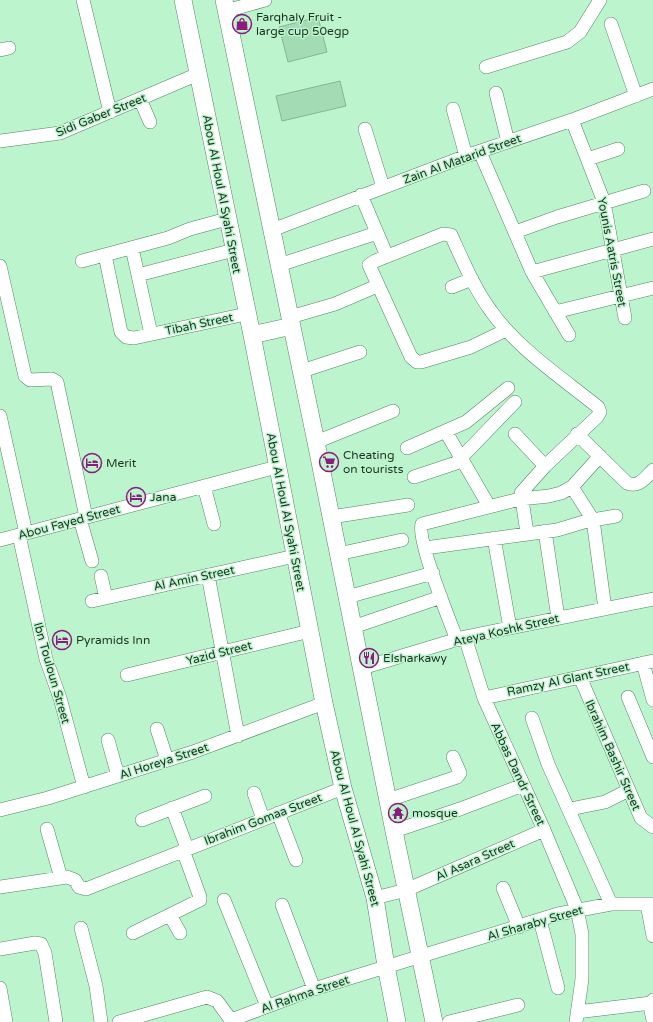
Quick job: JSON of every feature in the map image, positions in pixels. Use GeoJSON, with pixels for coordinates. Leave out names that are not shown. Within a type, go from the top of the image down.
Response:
{"type":"FeatureCollection","features":[{"type":"Feature","properties":{"kind":"main road","name":"Abou Al Houl Al Syahi Street"},"geometry":{"type":"LineString","coordinates":[[183,0],[246,314],[252,335],[324,703],[343,788],[375,898],[397,1022]]}},
{"type":"Feature","properties":{"kind":"main road"},"geometry":{"type":"LineString","coordinates":[[225,5],[302,371],[394,831],[434,1022]]}},
{"type":"Feature","properties":{"kind":"main road"},"geometry":{"type":"LineString","coordinates":[[252,335],[291,322]]}},
{"type":"Feature","properties":{"kind":"street"},"geometry":{"type":"LineString","coordinates":[[83,0],[110,112]]}},
{"type":"Feature","properties":{"kind":"street"},"geometry":{"type":"LineString","coordinates":[[225,5],[264,0]]}},
{"type":"Feature","properties":{"kind":"street"},"geometry":{"type":"LineString","coordinates":[[486,67],[567,42],[580,32],[596,3]]}},
{"type":"Feature","properties":{"kind":"street"},"geometry":{"type":"LineString","coordinates":[[611,24],[636,96]]}},
{"type":"Feature","properties":{"kind":"street","name":"Sidi Gaber Street"},"geometry":{"type":"LineString","coordinates":[[0,141],[60,133],[198,74]]}},
{"type":"Feature","properties":{"kind":"street","name":"Zain Al Matarid Street"},"geometry":{"type":"LineString","coordinates":[[272,230],[360,195],[466,156],[572,120],[653,89]]}},
{"type":"Feature","properties":{"kind":"street"},"geometry":{"type":"LineString","coordinates":[[496,94],[508,142]]}},
{"type":"Feature","properties":{"kind":"street"},"geometry":{"type":"LineString","coordinates":[[140,99],[150,122]]}},
{"type":"Feature","properties":{"kind":"street"},"geometry":{"type":"LineString","coordinates":[[453,109],[466,156]]}},
{"type":"Feature","properties":{"kind":"street","name":"Younis Aatris Street"},"geometry":{"type":"LineString","coordinates":[[572,120],[604,202],[625,318]]}},
{"type":"Feature","properties":{"kind":"street"},"geometry":{"type":"LineString","coordinates":[[365,129],[383,187]]}},
{"type":"Feature","properties":{"kind":"street"},"geometry":{"type":"LineString","coordinates":[[588,159],[618,149]]}},
{"type":"Feature","properties":{"kind":"street"},"geometry":{"type":"LineString","coordinates":[[480,152],[532,272],[570,335]]}},
{"type":"Feature","properties":{"kind":"street"},"geometry":{"type":"LineString","coordinates":[[515,232],[604,202],[644,191]]}},
{"type":"Feature","properties":{"kind":"street"},"geometry":{"type":"LineString","coordinates":[[360,195],[387,256]]}},
{"type":"Feature","properties":{"kind":"street"},"geometry":{"type":"LineString","coordinates":[[82,261],[168,238],[211,222],[227,219]]}},
{"type":"Feature","properties":{"kind":"street"},"geometry":{"type":"LineString","coordinates":[[279,265],[377,233]]}},
{"type":"Feature","properties":{"kind":"street"},"geometry":{"type":"LineString","coordinates":[[506,330],[472,346],[417,362],[411,357],[369,266],[387,256],[443,234],[451,235],[483,301],[506,330],[598,407],[599,414],[524,487],[520,498],[527,533]]}},
{"type":"Feature","properties":{"kind":"street"},"geometry":{"type":"LineString","coordinates":[[532,272],[653,238]]}},
{"type":"Feature","properties":{"kind":"street"},"geometry":{"type":"LineString","coordinates":[[132,248],[151,334]]}},
{"type":"Feature","properties":{"kind":"street"},"geometry":{"type":"LineString","coordinates":[[138,275],[234,250]]}},
{"type":"Feature","properties":{"kind":"street","name":"Tibah Street"},"geometry":{"type":"LineString","coordinates":[[105,255],[121,332],[130,338],[246,314]]}},
{"type":"Feature","properties":{"kind":"street"},"geometry":{"type":"LineString","coordinates":[[0,266],[25,376],[32,380],[52,379],[57,382],[92,561]]}},
{"type":"Feature","properties":{"kind":"street"},"geometry":{"type":"LineString","coordinates":[[452,287],[472,279]]}},
{"type":"Feature","properties":{"kind":"street"},"geometry":{"type":"LineString","coordinates":[[291,322],[377,286]]}},
{"type":"Feature","properties":{"kind":"street"},"geometry":{"type":"LineString","coordinates":[[555,312],[653,288]]}},
{"type":"Feature","properties":{"kind":"street"},"geometry":{"type":"LineString","coordinates":[[302,371],[360,352]]}},
{"type":"Feature","properties":{"kind":"street"},"geometry":{"type":"LineString","coordinates":[[407,448],[466,422],[508,388]]}},
{"type":"Feature","properties":{"kind":"street"},"geometry":{"type":"LineString","coordinates":[[414,477],[456,463],[515,402]]}},
{"type":"Feature","properties":{"kind":"street"},"geometry":{"type":"LineString","coordinates":[[316,442],[392,411]]}},
{"type":"Feature","properties":{"kind":"street","name":"Ibn Touloun Street"},"geometry":{"type":"LineString","coordinates":[[0,416],[46,659],[60,698],[84,787]]}},
{"type":"Feature","properties":{"kind":"street"},"geometry":{"type":"LineString","coordinates":[[446,432],[489,506],[520,498],[555,495],[572,488],[600,456]]}},
{"type":"Feature","properties":{"kind":"street"},"geometry":{"type":"LineString","coordinates":[[515,434],[545,466]]}},
{"type":"Feature","properties":{"kind":"street"},"geometry":{"type":"LineString","coordinates":[[577,434],[627,483],[632,485],[639,484],[653,470]]}},
{"type":"Feature","properties":{"kind":"street","name":"Abou Fayed Street"},"geometry":{"type":"LineString","coordinates":[[0,540],[277,467]]}},
{"type":"Feature","properties":{"kind":"street"},"geometry":{"type":"LineString","coordinates":[[204,486],[214,524]]}},
{"type":"Feature","properties":{"kind":"street"},"geometry":{"type":"LineString","coordinates":[[572,488],[593,520],[605,609]]}},
{"type":"Feature","properties":{"kind":"street"},"geometry":{"type":"LineString","coordinates":[[331,517],[408,505]]}},
{"type":"Feature","properties":{"kind":"street","name":"Abbas Dandr Street"},"geometry":{"type":"LineString","coordinates":[[489,506],[422,524],[420,527],[432,573],[441,597],[461,639],[484,698],[544,830],[577,909],[582,934],[582,978],[576,1017]]}},
{"type":"Feature","properties":{"kind":"street"},"geometry":{"type":"LineString","coordinates":[[425,548],[557,530],[593,520],[616,516]]}},
{"type":"Feature","properties":{"kind":"street"},"geometry":{"type":"LineString","coordinates":[[545,531],[558,618]]}},
{"type":"Feature","properties":{"kind":"street"},"geometry":{"type":"LineString","coordinates":[[494,538],[510,628]]}},
{"type":"Feature","properties":{"kind":"street"},"geometry":{"type":"LineString","coordinates":[[338,554],[402,540]]}},
{"type":"Feature","properties":{"kind":"street","name":"Al Amin Street"},"geometry":{"type":"LineString","coordinates":[[92,601],[295,556]]}},
{"type":"Feature","properties":{"kind":"street"},"geometry":{"type":"LineString","coordinates":[[347,597],[432,573]]}},
{"type":"Feature","properties":{"kind":"street"},"geometry":{"type":"LineString","coordinates":[[208,575],[238,736]]}},
{"type":"Feature","properties":{"kind":"street"},"geometry":{"type":"LineString","coordinates":[[101,576],[106,598]]}},
{"type":"Feature","properties":{"kind":"street"},"geometry":{"type":"LineString","coordinates":[[353,627],[441,597]]}},
{"type":"Feature","properties":{"kind":"street","name":"Ateya Koshk Street"},"geometry":{"type":"LineString","coordinates":[[362,668],[461,639],[653,599]]}},
{"type":"Feature","properties":{"kind":"street","name":"Yazid Street"},"geometry":{"type":"LineString","coordinates":[[127,675],[310,631]]}},
{"type":"Feature","properties":{"kind":"street"},"geometry":{"type":"LineString","coordinates":[[648,662],[653,700]]}},
{"type":"Feature","properties":{"kind":"street","name":"Ramzy Al Glant Street"},"geometry":{"type":"LineString","coordinates":[[484,698],[648,662]]}},
{"type":"Feature","properties":{"kind":"street","name":"Ibrahim Bashir Street"},"geometry":{"type":"LineString","coordinates":[[580,677],[641,818],[645,822],[652,824]]}},
{"type":"Feature","properties":{"kind":"street"},"geometry":{"type":"LineString","coordinates":[[628,698],[650,743],[653,757]]}},
{"type":"Feature","properties":{"kind":"street","name":"Al Horeya Street"},"geometry":{"type":"LineString","coordinates":[[0,810],[84,787],[167,760],[238,736],[324,703]]}},
{"type":"Feature","properties":{"kind":"street"},"geometry":{"type":"LineString","coordinates":[[532,718],[548,764],[570,809],[611,904]]}},
{"type":"Feature","properties":{"kind":"street"},"geometry":{"type":"LineString","coordinates":[[157,729],[167,760]]}},
{"type":"Feature","properties":{"kind":"street"},"geometry":{"type":"LineString","coordinates":[[108,740],[118,776]]}},
{"type":"Feature","properties":{"kind":"street"},"geometry":{"type":"LineString","coordinates":[[388,800],[457,777],[460,773],[453,757]]}},
{"type":"Feature","properties":{"kind":"street"},"geometry":{"type":"LineString","coordinates":[[394,831],[460,809],[523,785]]}},
{"type":"Feature","properties":{"kind":"street","name":"Ibrahim Gomaa Street"},"geometry":{"type":"LineString","coordinates":[[61,878],[73,878],[79,887],[86,889],[343,788]]}},
{"type":"Feature","properties":{"kind":"street"},"geometry":{"type":"LineString","coordinates":[[570,809],[605,802],[629,790]]}},
{"type":"Feature","properties":{"kind":"street"},"geometry":{"type":"LineString","coordinates":[[254,793],[263,819]]}},
{"type":"Feature","properties":{"kind":"street"},"geometry":{"type":"LineString","coordinates":[[142,820],[205,796]]}},
{"type":"Feature","properties":{"kind":"street"},"geometry":{"type":"LineString","coordinates":[[133,933],[199,900],[200,898],[172,808]]}},
{"type":"Feature","properties":{"kind":"street"},"geometry":{"type":"LineString","coordinates":[[278,813],[296,860]]}},
{"type":"Feature","properties":{"kind":"street"},"geometry":{"type":"LineString","coordinates":[[0,887],[61,878],[47,829]]}},
{"type":"Feature","properties":{"kind":"street","name":"Al Asara Street"},"geometry":{"type":"LineString","coordinates":[[375,898],[406,890],[544,830]]}},
{"type":"Feature","properties":{"kind":"street"},"geometry":{"type":"LineString","coordinates":[[503,888],[519,927]]}},
{"type":"Feature","properties":{"kind":"street"},"geometry":{"type":"LineString","coordinates":[[224,900],[267,1006]]}},
{"type":"Feature","properties":{"kind":"street","name":"Al Sharaby Street"},"geometry":{"type":"LineString","coordinates":[[386,966],[577,909],[611,904],[650,904]]}},
{"type":"Feature","properties":{"kind":"street"},"geometry":{"type":"LineString","coordinates":[[650,904],[653,936]]}},
{"type":"Feature","properties":{"kind":"street"},"geometry":{"type":"LineString","coordinates":[[282,905],[314,989]]}},
{"type":"Feature","properties":{"kind":"street"},"geometry":{"type":"LineString","coordinates":[[170,915],[180,933]]}},
{"type":"Feature","properties":{"kind":"street"},"geometry":{"type":"LineString","coordinates":[[540,920],[558,988]]}},
{"type":"Feature","properties":{"kind":"street"},"geometry":{"type":"LineString","coordinates":[[82,928],[96,986],[101,1022]]}},
{"type":"Feature","properties":{"kind":"street"},"geometry":{"type":"LineString","coordinates":[[0,949],[34,943],[41,944],[44,953],[56,1022]]}},
{"type":"Feature","properties":{"kind":"street","name":"Al Rahma Street"},"geometry":{"type":"LineString","coordinates":[[126,1021],[207,997],[217,1001],[231,1021],[256,1017],[267,1006],[386,966]]}},
{"type":"Feature","properties":{"kind":"street"},"geometry":{"type":"LineString","coordinates":[[0,988],[6,1022]]}},
{"type":"Feature","properties":{"kind":"street"},"geometry":{"type":"LineString","coordinates":[[576,1017],[652,1002],[653,1020]]}},
{"type":"Feature","properties":{"kind":"street"},"geometry":{"type":"LineString","coordinates":[[449,1022],[518,1006]]}},
{"type":"Feature","properties":{"kind":"building"},"geometry":{"type":"Polygon","coordinates":[[[318,17],[327,52],[288,62],[279,27],[318,17]]]}},
{"type":"Feature","properties":{"kind":"building"},"geometry":{"type":"Polygon","coordinates":[[[340,81],[346,106],[282,121],[276,96],[340,81]]]}},
{"type":"Feature","properties":{"kind":"building"},"geometry":{"type":"Polygon","coordinates":[[[64,630],[67,645],[57,647],[54,633],[64,630]]]}},
{"type":"Feature","properties":{"kind":"place","name":"Farqhaly Fruit - large cup 50egp"},"geometry":{"type":"Point","coordinates":[242,24]}},
{"type":"Feature","properties":{"kind":"place","name":"Cheating on tourists"},"geometry":{"type":"Point","coordinates":[329,462]}},
{"type":"Feature","properties":{"kind":"place","name":"Merit"},"geometry":{"type":"Point","coordinates":[92,463]}},
{"type":"Feature","properties":{"kind":"place","name":"Jana"},"geometry":{"type":"Point","coordinates":[136,497]}},
{"type":"Feature","properties":{"kind":"place","name":"Pyramids Inn"},"geometry":{"type":"Point","coordinates":[62,640]}},
{"type":"Feature","properties":{"kind":"place","name":"Elsharkawy"},"geometry":{"type":"Point","coordinates":[369,658]}},
{"type":"Feature","properties":{"kind":"place","name":"mosque"},"geometry":{"type":"Point","coordinates":[398,813]}}]}
